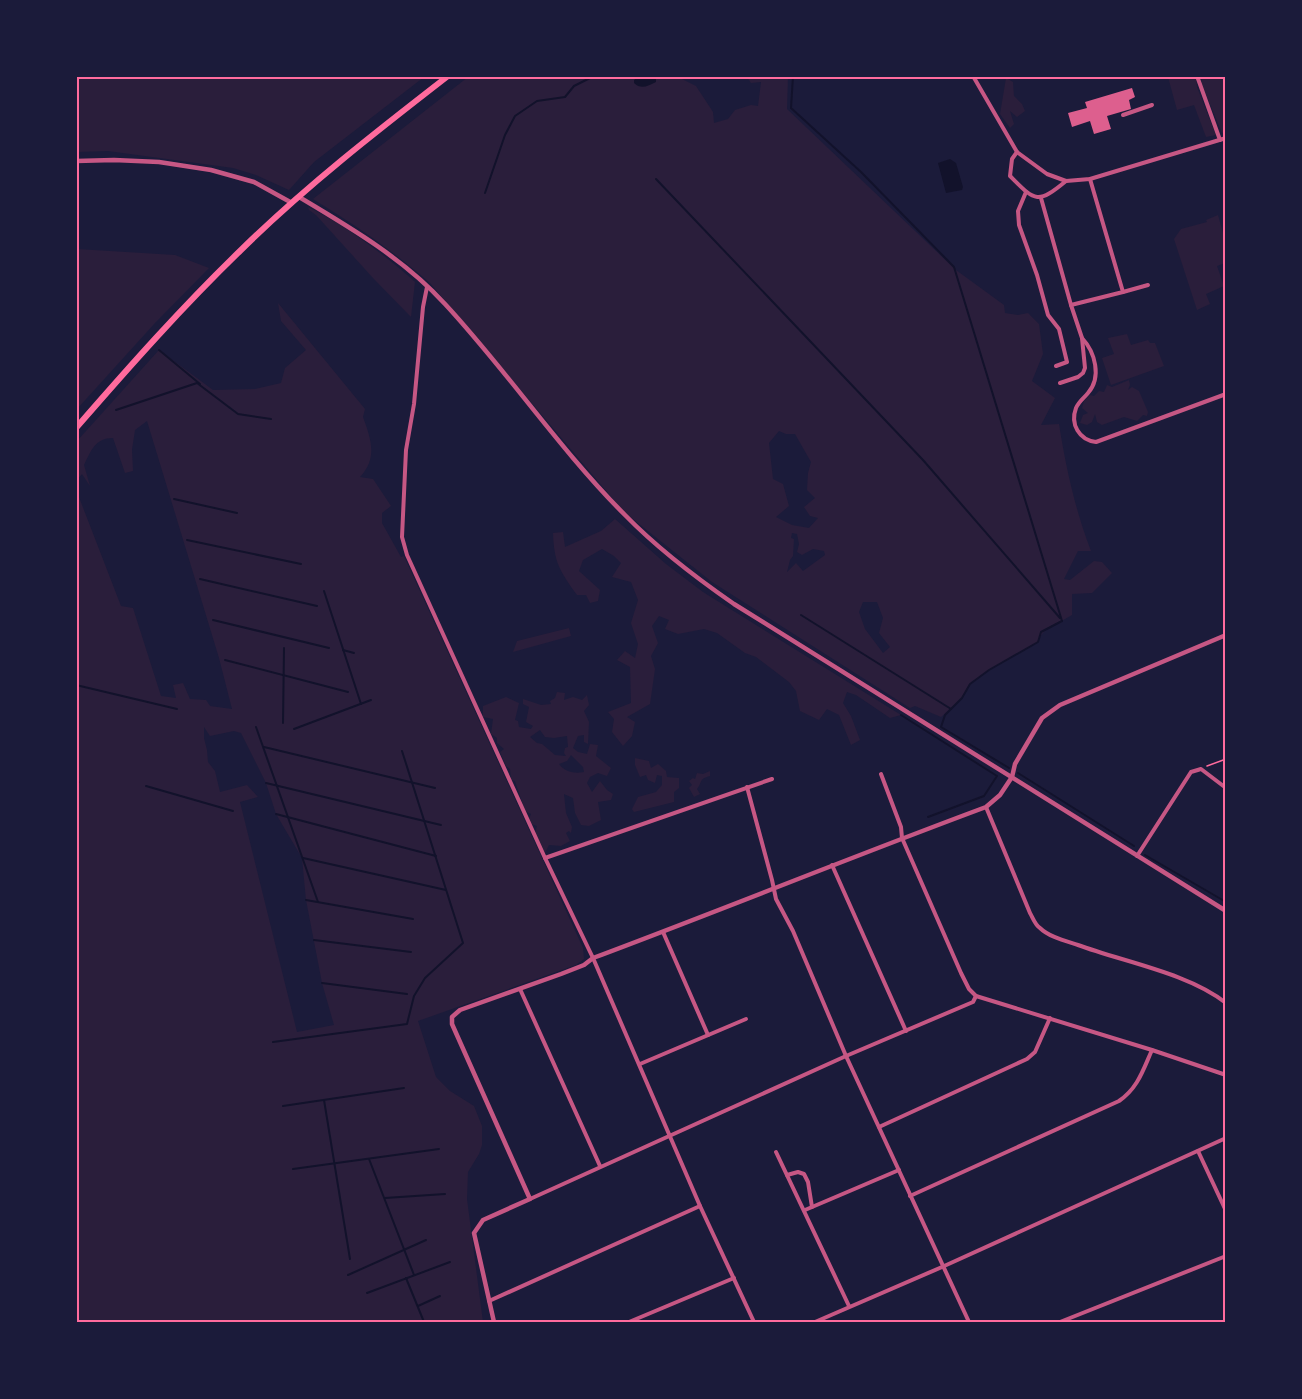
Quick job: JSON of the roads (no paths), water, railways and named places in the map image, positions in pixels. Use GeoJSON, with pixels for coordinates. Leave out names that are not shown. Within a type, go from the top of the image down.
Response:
{"type":"FeatureCollection","features":[{"type":"Feature","properties":{"kind":"highway"},"geometry":{"type":"LineString","coordinates":[[76,428],[173,319],[241,250],[299,197],[448,76]]}},
{"type":"Feature","properties":{"kind":"street"},"geometry":{"type":"LineString","coordinates":[[973,76],[1017,152],[1047,174],[1066,181],[1090,179],[1223,139],[1197,76]]}},
{"type":"Feature","properties":{"kind":"street"},"geometry":{"type":"LineString","coordinates":[[1123,115],[1152,105]]}},
{"type":"Feature","properties":{"kind":"street"},"geometry":{"type":"LineString","coordinates":[[1017,152],[1012,159],[1010,176],[1030,195],[1041,198],[1066,181]]}},
{"type":"Feature","properties":{"kind":"street"},"geometry":{"type":"LineString","coordinates":[[76,161],[159,162],[211,170],[254,182],[292,203]]}},
{"type":"Feature","properties":{"kind":"street"},"geometry":{"type":"LineString","coordinates":[[1090,179],[1123,292]]}},
{"type":"Feature","properties":{"kind":"street"},"geometry":{"type":"LineString","coordinates":[[1026,192],[1018,211],[1019,225],[1048,315],[1059,329],[1067,362],[1056,366]]}},
{"type":"Feature","properties":{"kind":"street"},"geometry":{"type":"LineString","coordinates":[[299,197],[352,228],[387,252],[445,303],[614,504],[667,555],[734,604],[1226,911]]}},
{"type":"Feature","properties":{"kind":"street"},"geometry":{"type":"LineString","coordinates":[[1041,198],[1082,338],[1083,373],[1060,383]]}},
{"type":"Feature","properties":{"kind":"street"},"geometry":{"type":"LineString","coordinates":[[1071,306],[1148,285]]}},
{"type":"Feature","properties":{"kind":"street"},"geometry":{"type":"LineString","coordinates":[[427,287],[414,404],[406,450],[402,537],[407,555],[593,958],[700,1206],[754,1323]]}},
{"type":"Feature","properties":{"kind":"street"},"geometry":{"type":"LineString","coordinates":[[1082,338],[1090,347],[1096,373],[1088,394],[1077,406],[1075,420],[1080,436],[1084,440],[1096,442],[1226,394]]}},
{"type":"Feature","properties":{"kind":"street"},"geometry":{"type":"LineString","coordinates":[[530,1199],[452,1024],[452,1017],[460,1010],[584,965],[593,958],[986,807],[1000,795],[1012,777],[1015,764],[1042,718],[1060,705],[1226,635]]}},
{"type":"Feature","properties":{"kind":"street"},"geometry":{"type":"LineString","coordinates":[[1137,856],[1191,772],[1201,768],[1226,788]]}},
{"type":"Feature","properties":{"kind":"street"},"geometry":{"type":"LineString","coordinates":[[881,774],[901,827],[902,838],[961,973],[969,989],[976,996],[1226,1075]]}},
{"type":"Feature","properties":{"kind":"street"},"geometry":{"type":"LineString","coordinates":[[545,858],[772,778]]}},
{"type":"Feature","properties":{"kind":"street"},"geometry":{"type":"LineString","coordinates":[[747,787],[776,899],[793,931],[846,1056],[969,1323]]}},
{"type":"Feature","properties":{"kind":"street"},"geometry":{"type":"LineString","coordinates":[[986,807],[1038,928],[1097,952],[1182,979],[1214,994],[1226,1003]]}},
{"type":"Feature","properties":{"kind":"street"},"geometry":{"type":"LineString","coordinates":[[832,865],[906,1031]]}},
{"type":"Feature","properties":{"kind":"street"},"geometry":{"type":"LineString","coordinates":[[663,932],[708,1035]]}},
{"type":"Feature","properties":{"kind":"street"},"geometry":{"type":"LineString","coordinates":[[520,989],[600,1166]]}},
{"type":"Feature","properties":{"kind":"street"},"geometry":{"type":"LineString","coordinates":[[494,1323],[474,1233],[483,1220],[846,1056],[973,1002],[976,996]]}},
{"type":"Feature","properties":{"kind":"street"},"geometry":{"type":"LineString","coordinates":[[879,1127],[1027,1059],[1035,1052],[1050,1018]]}},
{"type":"Feature","properties":{"kind":"street"},"geometry":{"type":"LineString","coordinates":[[640,1064],[746,1019]]}},
{"type":"Feature","properties":{"kind":"street"},"geometry":{"type":"LineString","coordinates":[[910,1196],[1119,1101],[1130,1094],[1137,1084],[1152,1050]]}},
{"type":"Feature","properties":{"kind":"street"},"geometry":{"type":"LineString","coordinates":[[815,1323],[1226,1138]]}},
{"type":"Feature","properties":{"kind":"street"},"geometry":{"type":"LineString","coordinates":[[1198,1151],[1226,1211]]}},
{"type":"Feature","properties":{"kind":"street"},"geometry":{"type":"LineString","coordinates":[[776,1152],[849,1306]]}},
{"type":"Feature","properties":{"kind":"street"},"geometry":{"type":"LineString","coordinates":[[805,1210],[898,1170]]}},
{"type":"Feature","properties":{"kind":"street"},"geometry":{"type":"LineString","coordinates":[[787,1175],[798,1172],[804,1174],[808,1182],[812,1207]]}},
{"type":"Feature","properties":{"kind":"street"},"geometry":{"type":"LineString","coordinates":[[489,1301],[700,1206]]}},
{"type":"Feature","properties":{"kind":"street"},"geometry":{"type":"LineString","coordinates":[[1060,1323],[1226,1256]]}},
{"type":"Feature","properties":{"kind":"street"},"geometry":{"type":"LineString","coordinates":[[629,1323],[734,1278]]}},
{"type":"Feature","properties":{"kind":"waterway"},"geometry":{"type":"LineString","coordinates":[[485,193],[505,135],[515,116],[537,101],[565,97],[574,86],[594,76]]}},
{"type":"Feature","properties":{"kind":"waterway"},"geometry":{"type":"LineString","coordinates":[[793,76],[791,108],[861,172],[954,267],[1062,621]]}},
{"type":"Feature","properties":{"kind":"waterway"},"geometry":{"type":"LineString","coordinates":[[656,179],[923,460],[1060,618]]}},
{"type":"Feature","properties":{"kind":"waterway"},"geometry":{"type":"LineString","coordinates":[[159,350],[200,384]]}},
{"type":"Feature","properties":{"kind":"waterway"},"geometry":{"type":"LineString","coordinates":[[116,410],[197,383],[238,414],[271,419]]}},
{"type":"Feature","properties":{"kind":"waterway"},"geometry":{"type":"LineString","coordinates":[[174,499],[237,513]]}},
{"type":"Feature","properties":{"kind":"waterway"},"geometry":{"type":"LineString","coordinates":[[187,540],[301,564]]}},
{"type":"Feature","properties":{"kind":"waterway"},"geometry":{"type":"LineString","coordinates":[[200,579],[317,606]]}},
{"type":"Feature","properties":{"kind":"waterway"},"geometry":{"type":"LineString","coordinates":[[324,591],[361,704]]}},
{"type":"Feature","properties":{"kind":"waterway"},"geometry":{"type":"LineString","coordinates":[[801,615],[951,709]]}},
{"type":"Feature","properties":{"kind":"waterway"},"geometry":{"type":"LineString","coordinates":[[213,620],[329,648]]}},
{"type":"Feature","properties":{"kind":"waterway"},"geometry":{"type":"LineString","coordinates":[[1009,768],[941,727],[945,715],[962,698],[970,684],[989,670],[1038,642],[1041,632],[1062,621]]}},
{"type":"Feature","properties":{"kind":"waterway"},"geometry":{"type":"LineString","coordinates":[[283,723],[284,648]]}},
{"type":"Feature","properties":{"kind":"waterway"},"geometry":{"type":"LineString","coordinates":[[343,650],[354,653]]}},
{"type":"Feature","properties":{"kind":"waterway"},"geometry":{"type":"LineString","coordinates":[[225,660],[348,692]]}},
{"type":"Feature","properties":{"kind":"waterway"},"geometry":{"type":"LineString","coordinates":[[76,685],[177,709]]}},
{"type":"Feature","properties":{"kind":"waterway"},"geometry":{"type":"LineString","coordinates":[[294,729],[371,700]]}},
{"type":"Feature","properties":{"kind":"waterway"},"geometry":{"type":"LineString","coordinates":[[901,715],[997,776],[984,796],[928,817]]}},
{"type":"Feature","properties":{"kind":"waterway"},"geometry":{"type":"LineString","coordinates":[[256,727],[318,902]]}},
{"type":"Feature","properties":{"kind":"waterway"},"geometry":{"type":"LineString","coordinates":[[264,747],[435,788]]}},
{"type":"Feature","properties":{"kind":"waterway"},"geometry":{"type":"LineString","coordinates":[[273,1042],[407,1024],[414,996],[425,978],[463,943],[402,751]]}},
{"type":"Feature","properties":{"kind":"waterway"},"geometry":{"type":"LineString","coordinates":[[1018,773],[1134,846]]}},
{"type":"Feature","properties":{"kind":"waterway"},"geometry":{"type":"LineString","coordinates":[[266,783],[441,825]]}},
{"type":"Feature","properties":{"kind":"waterway"},"geometry":{"type":"LineString","coordinates":[[146,786],[233,811]]}},
{"type":"Feature","properties":{"kind":"waterway"},"geometry":{"type":"LineString","coordinates":[[276,814],[436,856]]}},
{"type":"Feature","properties":{"kind":"waterway"},"geometry":{"type":"LineString","coordinates":[[1145,855],[1226,902]]}},
{"type":"Feature","properties":{"kind":"waterway"},"geometry":{"type":"LineString","coordinates":[[303,858],[446,890]]}},
{"type":"Feature","properties":{"kind":"waterway"},"geometry":{"type":"LineString","coordinates":[[306,900],[413,919]]}},
{"type":"Feature","properties":{"kind":"waterway"},"geometry":{"type":"LineString","coordinates":[[314,940],[411,952]]}},
{"type":"Feature","properties":{"kind":"waterway"},"geometry":{"type":"LineString","coordinates":[[322,983],[407,994]]}},
{"type":"Feature","properties":{"kind":"waterway"},"geometry":{"type":"LineString","coordinates":[[283,1106],[404,1088]]}},
{"type":"Feature","properties":{"kind":"waterway"},"geometry":{"type":"LineString","coordinates":[[324,1100],[350,1259]]}},
{"type":"Feature","properties":{"kind":"waterway"},"geometry":{"type":"LineString","coordinates":[[293,1169],[439,1149]]}},
{"type":"Feature","properties":{"kind":"waterway"},"geometry":{"type":"LineString","coordinates":[[369,1159],[414,1275]]}},
{"type":"Feature","properties":{"kind":"waterway"},"geometry":{"type":"LineString","coordinates":[[385,1198],[445,1194]]}},
{"type":"Feature","properties":{"kind":"waterway"},"geometry":{"type":"LineString","coordinates":[[348,1275],[426,1240]]}},
{"type":"Feature","properties":{"kind":"waterway"},"geometry":{"type":"LineString","coordinates":[[367,1293],[450,1262]]}},
{"type":"Feature","properties":{"kind":"waterway"},"geometry":{"type":"LineString","coordinates":[[406,1278],[424,1322]]}},
{"type":"Feature","properties":{"kind":"waterway"},"geometry":{"type":"LineString","coordinates":[[418,1306],[440,1296]]}}]}
